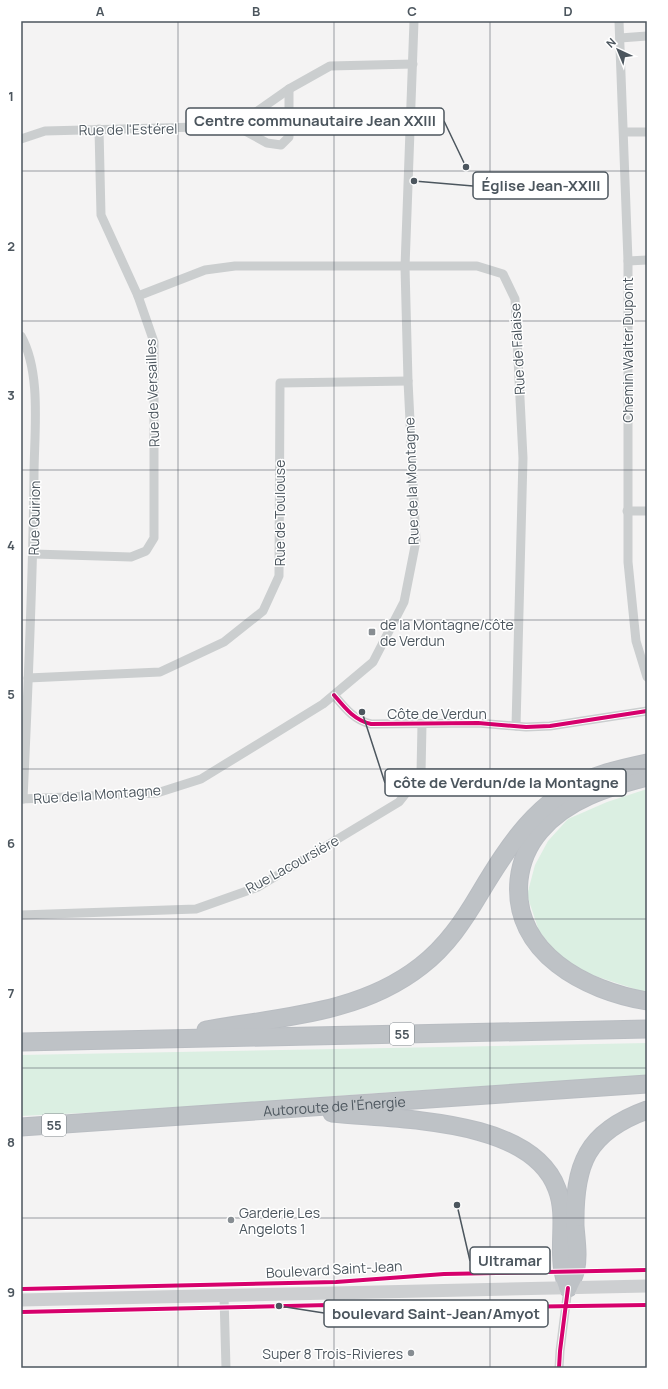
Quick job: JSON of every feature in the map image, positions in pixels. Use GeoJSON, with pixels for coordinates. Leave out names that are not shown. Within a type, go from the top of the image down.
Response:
{"type":"FeatureCollection","features":[{"type":"Feature","properties":{"kind":"highway"},"geometry":{"type":"LineString","coordinates":[[157,1039],[315,1012],[357,1000],[396,983],[423,965],[444,945],[466,916],[510,844],[540,810],[561,794],[585,781],[600,775],[647,762]]}},
{"type":"Feature","properties":{"kind":"highway"},"geometry":{"type":"LineString","coordinates":[[647,777],[593,794],[567,808],[552,819],[536,836],[528,849],[522,865],[519,886],[520,907],[526,925],[539,947],[552,960],[570,973],[591,984],[626,997],[647,1001]]}},
{"type":"Feature","properties":{"kind":"highway","name":"55"},"geometry":{"type":"LineString","coordinates":[[21,1042],[647,1029]]}},
{"type":"Feature","properties":{"kind":"highway","name":"Autoroute de l'Énergie"},"geometry":{"type":"LineString","coordinates":[[21,1127],[647,1084]]}},
{"type":"Feature","properties":{"kind":"highway"},"geometry":{"type":"LineString","coordinates":[[284,1108],[445,1124],[486,1133],[525,1150],[545,1168],[558,1192],[561,1208],[562,1267],[568,1288]]}},
{"type":"Feature","properties":{"kind":"highway"},"geometry":{"type":"LineString","coordinates":[[568,1288],[575,1271],[576,1192],[582,1163],[593,1145],[605,1134],[625,1120],[647,1110]]}},
{"type":"Feature","properties":{"kind":"street","name":"Rue de la Montagne"},"geometry":{"type":"LineString","coordinates":[[22,799],[157,793],[201,779],[323,704],[373,662],[404,602],[416,540],[408,381],[405,267],[414,21]]}},
{"type":"Feature","properties":{"kind":"street","name":"Chemin Walter Dupont"},"geometry":{"type":"LineString","coordinates":[[619,21],[628,261],[628,562],[635,637],[640,659],[647,677]]}},
{"type":"Feature","properties":{"kind":"street"},"geometry":{"type":"LineString","coordinates":[[620,38],[647,36]]}},
{"type":"Feature","properties":{"kind":"street"},"geometry":{"type":"LineString","coordinates":[[290,89],[289,137],[281,145],[267,144],[236,126],[290,89],[330,66],[413,64]]}},
{"type":"Feature","properties":{"kind":"street","name":"Rue de l'Estérel"},"geometry":{"type":"LineString","coordinates":[[21,139],[45,131],[236,126]]}},
{"type":"Feature","properties":{"kind":"street","name":"Rue de Versailles"},"geometry":{"type":"LineString","coordinates":[[34,554],[131,557],[146,552],[154,538],[154,342],[138,296],[102,215],[99,129]]}},
{"type":"Feature","properties":{"kind":"street"},"geometry":{"type":"LineString","coordinates":[[624,132],[647,132]]}},
{"type":"Feature","properties":{"kind":"street"},"geometry":{"type":"LineString","coordinates":[[628,261],[647,260]]}},
{"type":"Feature","properties":{"kind":"street","name":"Rue de Falaise"},"geometry":{"type":"LineString","coordinates":[[138,296],[205,270],[235,266],[478,266],[503,274],[516,299],[524,458],[516,726]]}},
{"type":"Feature","properties":{"kind":"street","name":"Rue Quirion"},"geometry":{"type":"LineString","coordinates":[[21,336],[28,347],[35,390],[34,554],[22,799]]}},
{"type":"Feature","properties":{"kind":"street","name":"Rue de Toulouse"},"geometry":{"type":"LineString","coordinates":[[28,678],[160,672],[224,642],[263,611],[279,576],[280,384],[408,381]]}},
{"type":"Feature","properties":{"kind":"street"},"geometry":{"type":"LineString","coordinates":[[627,511],[647,511]]}},
{"type":"Feature","properties":{"kind":"street","name":"Côte de Verdun"},"geometry":{"type":"LineString","coordinates":[[334,695],[354,717],[362,722],[371,724],[478,723],[516,726],[563,725],[647,711]]}},
{"type":"Feature","properties":{"kind":"street","name":"Rue Lacoursière"},"geometry":{"type":"LineString","coordinates":[[21,915],[196,908],[258,886],[399,802],[421,774],[422,724]]}},
{"type":"Feature","properties":{"kind":"street","name":"Boulevard Saint-Jean"},"geometry":{"type":"LineString","coordinates":[[21,1300],[647,1286]]}},
{"type":"Feature","properties":{"kind":"street"},"geometry":{"type":"LineString","coordinates":[[559,1368],[568,1288]]}},
{"type":"Feature","properties":{"kind":"street"},"geometry":{"type":"LineString","coordinates":[[224,1296],[226,1368]]}},
{"type":"Feature","properties":{"kind":"green space"},"geometry":{"type":"Polygon","coordinates":[[[647,789],[647,993],[589,974],[560,957],[539,931],[527,895],[535,865],[548,841],[568,819],[607,802],[647,789]]]}},
{"type":"Feature","properties":{"kind":"green space"},"geometry":{"type":"Polygon","coordinates":[[[647,1043],[647,1076],[363,1094],[184,1108],[21,1116],[21,1055],[647,1043]]]}},
{"type":"Feature","properties":{"kind":"cycle path"},"geometry":{"type":"LineString","coordinates":[[334,695],[346,709],[360,720],[371,724],[478,723],[526,727],[550,726],[647,711]]}},
{"type":"Feature","properties":{"kind":"cycle path"},"geometry":{"type":"LineString","coordinates":[[21,1289],[336,1282],[444,1274],[647,1270]]}},
{"type":"Feature","properties":{"kind":"cycle path"},"geometry":{"type":"LineString","coordinates":[[559,1368],[568,1288]]}},
{"type":"Feature","properties":{"kind":"cycle path"},"geometry":{"type":"LineString","coordinates":[[21,1312],[329,1305],[436,1308],[647,1305]]}},
{"type":"Feature","properties":{"kind":"place","name":"Centre communautaire Jean XXIII"},"geometry":{"type":"Point","coordinates":[466,167]}},
{"type":"Feature","properties":{"kind":"place","name":"Église Jean-XXIII"},"geometry":{"type":"Point","coordinates":[414,181]}},
{"type":"Feature","properties":{"kind":"place","name":"de la Montagne/côte de Verdun"},"geometry":{"type":"Point","coordinates":[372,632]}},
{"type":"Feature","properties":{"kind":"place","name":"côte de Verdun/de la Montagne"},"geometry":{"type":"Point","coordinates":[362,712]}},
{"type":"Feature","properties":{"kind":"place","name":"Ultramar"},"geometry":{"type":"Point","coordinates":[457,1205]}},
{"type":"Feature","properties":{"kind":"place","name":"Garderie Les Angelots 1"},"geometry":{"type":"Point","coordinates":[231,1220]}},
{"type":"Feature","properties":{"kind":"place","name":"boulevard Saint-Jean/Amyot"},"geometry":{"type":"Point","coordinates":[279,1306]}},
{"type":"Feature","properties":{"kind":"place","name":"Super 8 Trois-Rivieres"},"geometry":{"type":"Point","coordinates":[411,1353]}}]}
